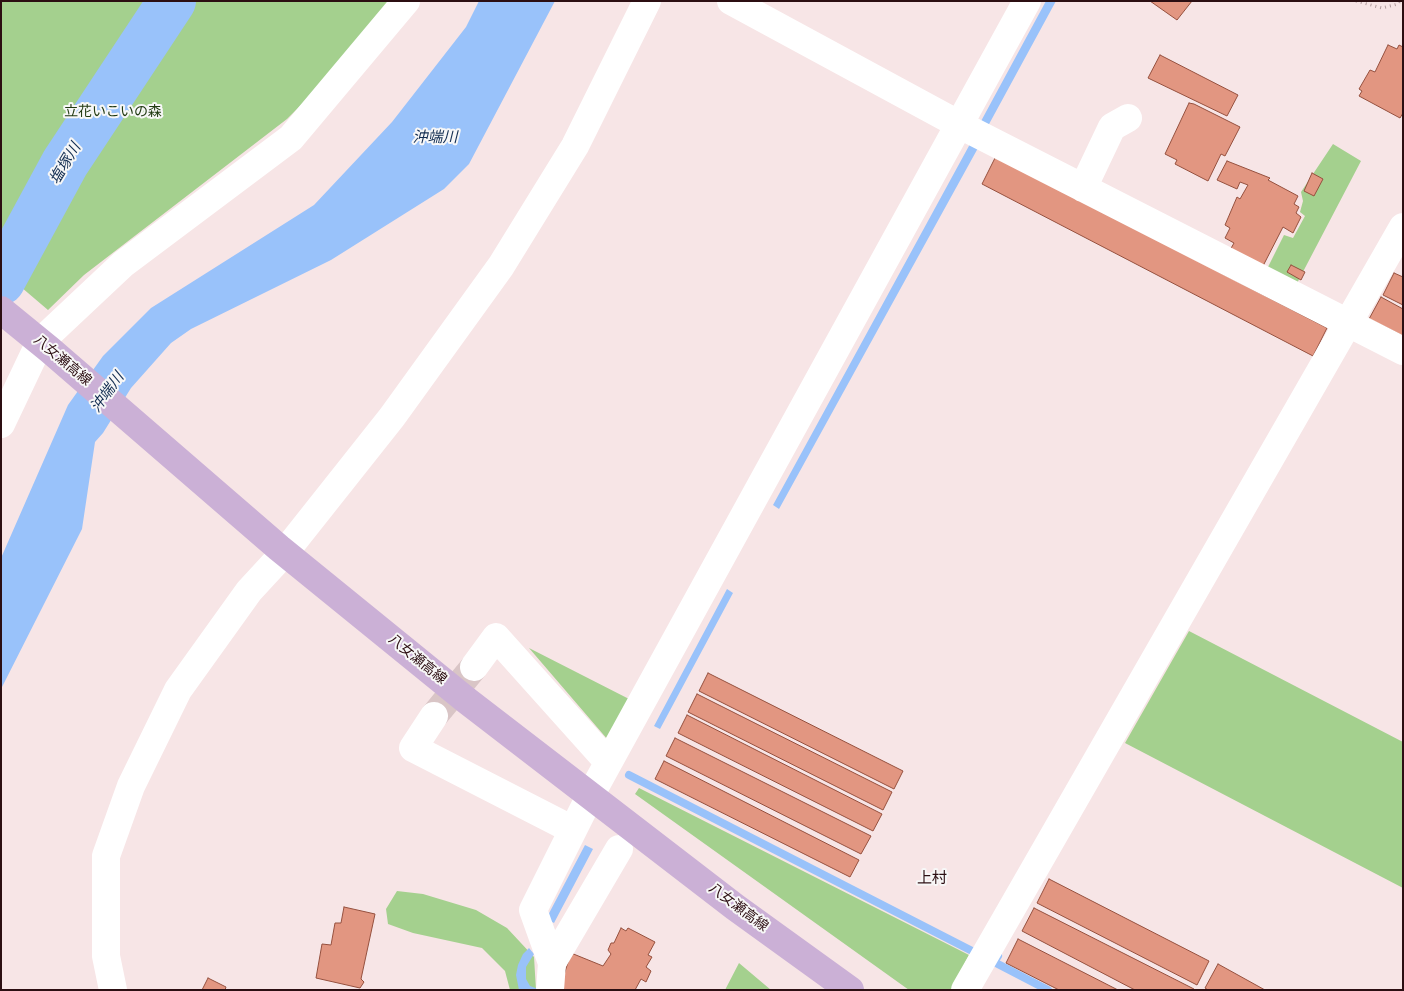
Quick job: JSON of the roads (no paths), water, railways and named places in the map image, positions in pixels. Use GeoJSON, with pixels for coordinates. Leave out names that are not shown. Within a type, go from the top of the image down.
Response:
{"type":"FeatureCollection","features":[{"type":"Feature","properties":{"kind":"main road","name":"八女瀬高線"},"geometry":{"type":"LineString","coordinates":[[8,316],[282,550],[466,700],[735,907],[850,990]]}},
{"type":"Feature","properties":{"kind":"street"},"geometry":{"type":"LineString","coordinates":[[1,424],[45,346],[123,264],[292,138],[406,1]]}},
{"type":"Feature","properties":{"kind":"street"},"geometry":{"type":"LineString","coordinates":[[113,990],[106,956],[106,856],[131,786],[178,690],[249,591],[392,417],[501,266],[575,146],[647,1]]}},
{"type":"Feature","properties":{"kind":"street"},"geometry":{"type":"LineString","coordinates":[[731,1],[960,125],[1403,351]]}},
{"type":"Feature","properties":{"kind":"street"},"geometry":{"type":"LineString","coordinates":[[551,976],[533,910],[608,762],[1027,1]]}},
{"type":"Feature","properties":{"kind":"street"},"geometry":{"type":"LineString","coordinates":[[1083,188],[1112,128],[1128,118]]}},
{"type":"Feature","properties":{"kind":"street"},"geometry":{"type":"LineString","coordinates":[[965,990],[1403,227]]}},
{"type":"Feature","properties":{"kind":"street"},"geometry":{"type":"LineString","coordinates":[[474,667],[496,637],[608,762]]}},
{"type":"Feature","properties":{"kind":"street"},"geometry":{"type":"LineString","coordinates":[[434,716],[413,748],[573,830]]}},
{"type":"Feature","properties":{"kind":"street"},"geometry":{"type":"LineString","coordinates":[[551,976],[620,849]]}},
{"type":"Feature","properties":{"kind":"water","name":"沖端川"},"geometry":{"type":"Polygon","coordinates":[[[479,1],[555,1],[469,164],[444,189],[331,260],[191,329],[171,343],[131,388],[103,433],[95,442],[82,529],[1,689],[1,558],[68,405],[103,356],[151,308],[314,205],[392,122],[466,27],[479,1]]]}},
{"type":"Feature","properties":{"kind":"water"},"geometry":{"type":"Polygon","coordinates":[[[1046,1],[1056,1],[988,126],[980,123],[1046,1]]]}},
{"type":"Feature","properties":{"kind":"water"},"geometry":{"type":"Polygon","coordinates":[[[970,144],[978,148],[779,509],[773,505],[970,144]]]}},
{"type":"Feature","properties":{"kind":"water"},"geometry":{"type":"Polygon","coordinates":[[[727,589],[733,593],[660,729],[654,726],[727,589]]]}},
{"type":"Feature","properties":{"kind":"water"},"geometry":{"type":"Polygon","coordinates":[[[585,845],[593,849],[554,923],[546,919],[585,845]]]}},
{"type":"Feature","properties":{"kind":"water"},"geometry":{"type":"Polygon","coordinates":[[[529,948],[534,954],[526,967],[526,979],[530,986],[541,990],[519,990],[516,975],[518,965],[523,954],[529,948]]]}},
{"type":"Feature","properties":{"kind":"waterway","name":"塩塚川"},"geometry":{"type":"LineString","coordinates":[[1,281],[65,163],[172,1]]}},
{"type":"Feature","properties":{"kind":"waterway"},"geometry":{"type":"LineString","coordinates":[[629,775],[976,953]]}},
{"type":"Feature","properties":{"kind":"waterway"},"geometry":{"type":"LineString","coordinates":[[998,956],[994,962],[1048,990]]}},
{"type":"Feature","properties":{"kind":"tunnel"},"geometry":{"type":"LineString","coordinates":[[434,716],[474,667]]}},
{"type":"Feature","properties":{"kind":"district","name":"上村"},"geometry":{"type":"Point","coordinates":[932,879]}},
{"type":"Feature","properties":{"kind":"park label","name":"立花いこいの森"},"geometry":{"type":"Point","coordinates":[113,113]}}]}
